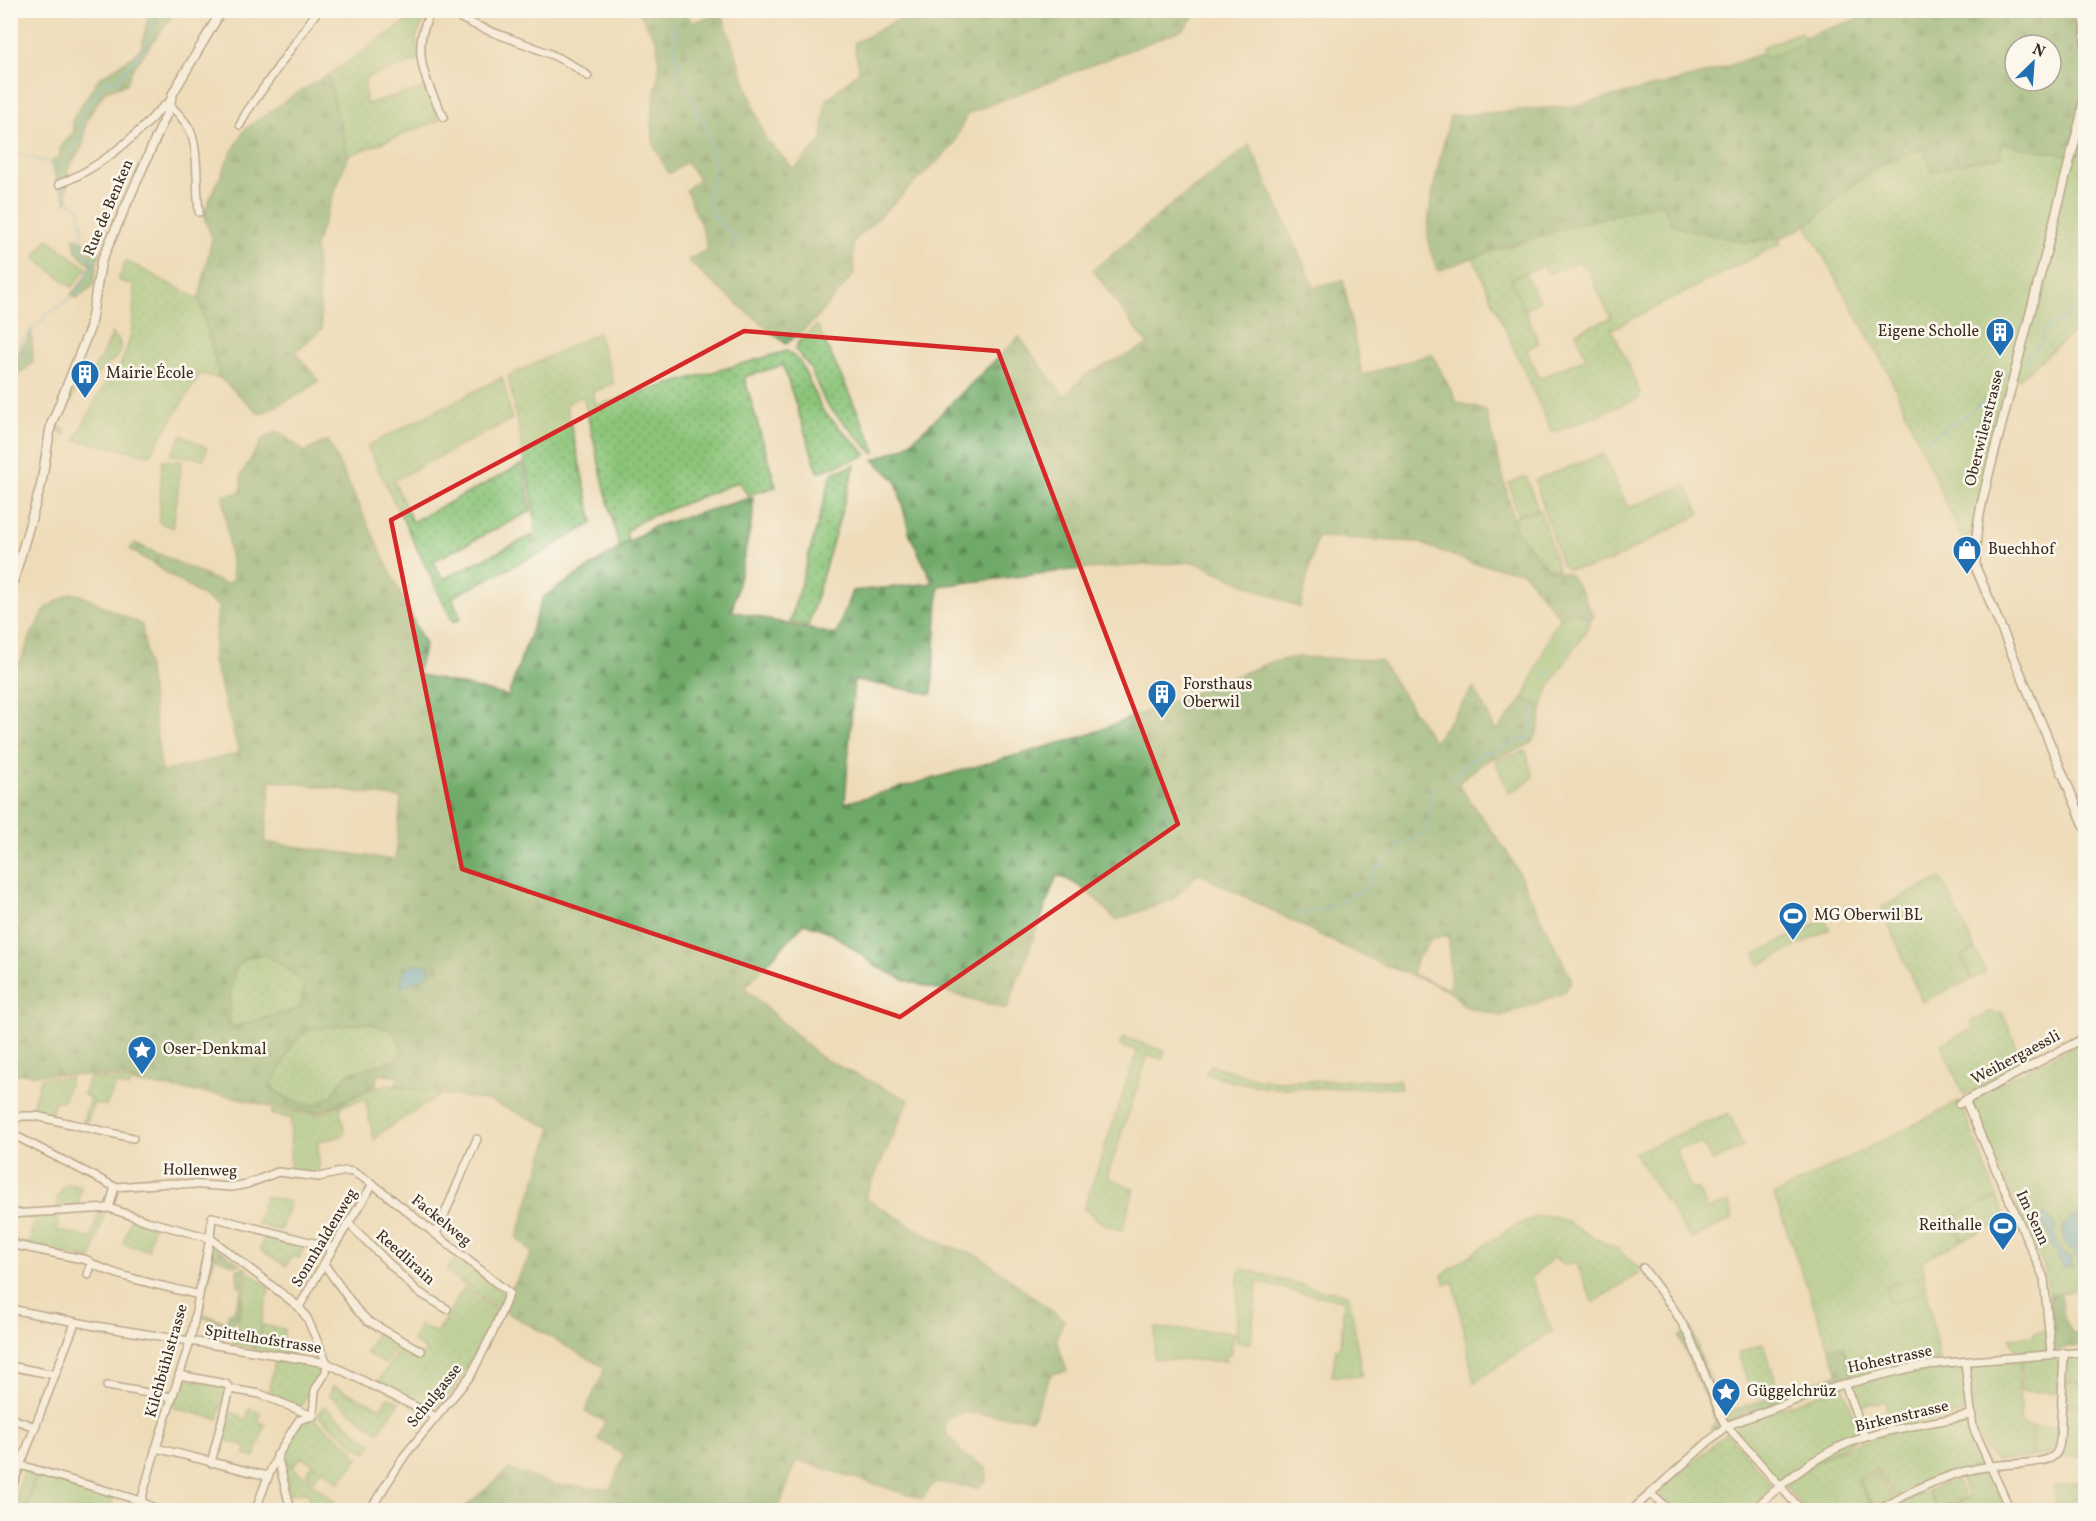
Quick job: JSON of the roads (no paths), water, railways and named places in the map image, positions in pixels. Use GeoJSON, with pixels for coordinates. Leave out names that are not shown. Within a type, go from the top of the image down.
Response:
{"type":"FeatureCollection","features":[{"type":"Feature","properties":{"kind":"street","name":"Rue de Benken"},"geometry":{"type":"LineString","coordinates":[[10,594],[38,498],[52,420],[92,323],[100,262],[167,113],[172,93],[222,10]]}},
{"type":"Feature","properties":{"kind":"street"},"geometry":{"type":"LineString","coordinates":[[240,125],[318,10]]}},
{"type":"Feature","properties":{"kind":"street"},"geometry":{"type":"LineString","coordinates":[[433,10],[422,33],[422,65],[429,88],[444,117]]}},
{"type":"Feature","properties":{"kind":"street"},"geometry":{"type":"LineString","coordinates":[[447,10],[472,23],[565,60],[588,76]]}},
{"type":"Feature","properties":{"kind":"street"},"geometry":{"type":"LineString","coordinates":[[2084,10],[2085,50]]}},
{"type":"Feature","properties":{"kind":"street","name":"Oberwilerstrasse"},"geometry":{"type":"LineString","coordinates":[[2085,81],[2084,100],[2075,143],[1977,523],[1974,552],[1976,568],[2085,829]]}},
{"type":"Feature","properties":{"kind":"street"},"geometry":{"type":"LineString","coordinates":[[59,184],[95,168],[142,129],[168,103],[190,129],[195,141],[196,193],[199,212]]}},
{"type":"Feature","properties":{"kind":"street","name":"Weihergaessli"},"geometry":{"type":"LineString","coordinates":[[1962,1102],[2085,1037]]}},
{"type":"Feature","properties":{"kind":"street","name":"Im Senn"},"geometry":{"type":"LineString","coordinates":[[1962,1102],[2044,1278],[2051,1354]]}},
{"type":"Feature","properties":{"kind":"street"},"geometry":{"type":"LineString","coordinates":[[10,1120],[22,1116],[36,1116],[133,1138]]}},
{"type":"Feature","properties":{"kind":"street"},"geometry":{"type":"LineString","coordinates":[[10,1133],[115,1187],[109,1208]]}},
{"type":"Feature","properties":{"kind":"street"},"geometry":{"type":"LineString","coordinates":[[436,1234],[477,1138]]}},
{"type":"Feature","properties":{"kind":"street","name":"Hollenweg"},"geometry":{"type":"LineString","coordinates":[[115,1187],[170,1183],[232,1187],[278,1172],[319,1177],[345,1171],[353,1172]]}},
{"type":"Feature","properties":{"kind":"street","name":"Fackelweg"},"geometry":{"type":"LineString","coordinates":[[353,1172],[373,1184],[509,1293]]}},
{"type":"Feature","properties":{"kind":"street","name":"Sonnhaldenweg"},"geometry":{"type":"LineString","coordinates":[[299,1307],[373,1184]]}},
{"type":"Feature","properties":{"kind":"street"},"geometry":{"type":"LineString","coordinates":[[10,1214],[109,1208],[210,1238],[299,1307],[307,1318],[327,1364],[326,1372],[315,1390],[314,1416]]}},
{"type":"Feature","properties":{"kind":"street","name":"Kilchbühlstrasse"},"geometry":{"type":"LineString","coordinates":[[136,1510],[141,1501],[190,1342],[212,1217],[333,1248]]}},
{"type":"Feature","properties":{"kind":"street","name":"Reedlirain"},"geometry":{"type":"LineString","coordinates":[[348,1223],[417,1291],[447,1309]]}},
{"type":"Feature","properties":{"kind":"street"},"geometry":{"type":"LineString","coordinates":[[10,1244],[87,1260],[91,1264],[199,1295]]}},
{"type":"Feature","properties":{"kind":"street"},"geometry":{"type":"LineString","coordinates":[[88,1275],[91,1264]]}},
{"type":"Feature","properties":{"kind":"street"},"geometry":{"type":"LineString","coordinates":[[324,1264],[356,1310],[366,1319],[386,1333],[421,1351]]}},
{"type":"Feature","properties":{"kind":"street"},"geometry":{"type":"LineString","coordinates":[[1643,1268],[1673,1308],[1689,1335],[1714,1402],[1726,1426],[1801,1510]]}},
{"type":"Feature","properties":{"kind":"street","name":"Schulgasse"},"geometry":{"type":"LineString","coordinates":[[370,1510],[405,1455],[471,1375],[493,1332],[509,1293]]}},
{"type":"Feature","properties":{"kind":"street","name":"Spittelhofstrasse"},"geometry":{"type":"LineString","coordinates":[[10,1309],[75,1323],[327,1364],[436,1417]]}},
{"type":"Feature","properties":{"kind":"street"},"geometry":{"type":"LineString","coordinates":[[10,1492],[75,1323]]}},
{"type":"Feature","properties":{"kind":"street","name":"Hohestrasse"},"geometry":{"type":"LineString","coordinates":[[1632,1510],[1726,1426],[1807,1395],[1914,1367],[2085,1352]]}},
{"type":"Feature","properties":{"kind":"street"},"geometry":{"type":"LineString","coordinates":[[1880,1510],[1931,1484],[1990,1466],[2051,1458],[2058,1451],[2060,1441],[2064,1353]]}},
{"type":"Feature","properties":{"kind":"street"},"geometry":{"type":"LineString","coordinates":[[1965,1362],[1971,1414],[1978,1440],[2010,1510]]}},
{"type":"Feature","properties":{"kind":"street"},"geometry":{"type":"LineString","coordinates":[[10,1366],[55,1375]]}},
{"type":"Feature","properties":{"kind":"street"},"geometry":{"type":"LineString","coordinates":[[179,1375],[226,1384],[230,1389],[260,1394],[314,1416]]}},
{"type":"Feature","properties":{"kind":"street"},"geometry":{"type":"LineString","coordinates":[[1845,1384],[1865,1437]]}},
{"type":"Feature","properties":{"kind":"street"},"geometry":{"type":"LineString","coordinates":[[106,1386],[172,1397]]}},
{"type":"Feature","properties":{"kind":"street"},"geometry":{"type":"LineString","coordinates":[[211,1463],[230,1389]]}},
{"type":"Feature","properties":{"kind":"street","name":"Birkenstrasse"},"geometry":{"type":"LineString","coordinates":[[1753,1510],[1779,1486],[1818,1458],[1865,1437],[1971,1414]]}},
{"type":"Feature","properties":{"kind":"street"},"geometry":{"type":"LineString","coordinates":[[256,1510],[267,1476],[277,1455],[299,1420],[314,1416]]}},
{"type":"Feature","properties":{"kind":"street"},"geometry":{"type":"LineString","coordinates":[[10,1418],[35,1427]]}},
{"type":"Feature","properties":{"kind":"street"},"geometry":{"type":"LineString","coordinates":[[156,1448],[267,1476]]}},
{"type":"Feature","properties":{"kind":"street"},"geometry":{"type":"LineString","coordinates":[[277,1455],[291,1510]]}},
{"type":"Feature","properties":{"kind":"street"},"geometry":{"type":"LineString","coordinates":[[10,1462],[141,1501],[157,1510]]}},
{"type":"Feature","properties":{"kind":"street"},"geometry":{"type":"LineString","coordinates":[[1650,1493],[1669,1510]]}},
{"type":"Feature","properties":{"kind":"street"},"geometry":{"type":"LineString","coordinates":[[1895,1501],[1899,1510]]}},
{"type":"Feature","properties":{"kind":"water"},"geometry":{"type":"Polygon","coordinates":[[[416,963],[429,966],[430,971],[425,977],[400,988],[404,971],[416,963]]]}},
{"type":"Feature","properties":{"kind":"water"},"geometry":{"type":"Polygon","coordinates":[[[2045,1214],[2056,1226],[2055,1237],[2059,1248],[2064,1256],[2068,1255],[2073,1265],[2065,1267],[2062,1265],[2049,1243],[2051,1234],[2047,1232],[2040,1217],[2045,1214]]]}},
{"type":"Feature","properties":{"kind":"water"},"geometry":{"type":"Polygon","coordinates":[[[2074,1217],[2085,1222],[2082,1227],[2085,1227],[2085,1266],[2080,1265],[2074,1252],[2064,1243],[2063,1226],[2074,1217]]]}},
{"type":"Feature","properties":{"kind":"waterway"},"geometry":{"type":"LineString","coordinates":[[63,179],[57,170],[67,160],[71,150],[75,149],[83,130],[78,120],[105,81],[118,82],[147,45],[157,10]]}},
{"type":"Feature","properties":{"kind":"waterway"},"geometry":{"type":"LineString","coordinates":[[674,10],[677,16],[676,26],[672,29],[676,35],[675,57],[680,62],[677,71],[693,100],[697,103],[697,117],[705,119],[713,158],[714,171],[708,194],[709,206],[716,218],[735,237],[734,246]]}},
{"type":"Feature","properties":{"kind":"waterway"},"geometry":{"type":"LineString","coordinates":[[10,151],[57,165]]}},
{"type":"Feature","properties":{"kind":"waterway"},"geometry":{"type":"LineString","coordinates":[[10,369],[19,362],[25,352],[19,343],[48,314],[78,293],[94,262],[82,251],[80,244],[83,230],[79,207],[70,202],[64,186]]}},
{"type":"Feature","properties":{"kind":"waterway"},"geometry":{"type":"LineString","coordinates":[[2024,363],[2038,346],[2044,331],[2072,314],[2086,299]]}},
{"type":"Feature","properties":{"kind":"waterway"},"geometry":{"type":"LineString","coordinates":[[1925,441],[1965,416],[1999,389]]}},
{"type":"Feature","properties":{"kind":"waterway"},"geometry":{"type":"LineString","coordinates":[[1581,624],[1589,615]]}},
{"type":"Feature","properties":{"kind":"waterway"},"geometry":{"type":"LineString","coordinates":[[1567,647],[1573,639]]}},
{"type":"Feature","properties":{"kind":"waterway"},"geometry":{"type":"LineString","coordinates":[[1544,678],[1552,668]]}},
{"type":"Feature","properties":{"kind":"waterway"},"geometry":{"type":"LineString","coordinates":[[1446,778],[1455,778],[1463,766],[1483,752],[1493,751],[1527,738],[1532,729],[1533,710],[1537,700]]}},
{"type":"Feature","properties":{"kind":"waterway"},"geometry":{"type":"LineString","coordinates":[[1297,915],[1338,905],[1342,899],[1368,886],[1375,869],[1382,865],[1387,856],[1394,853],[1398,846],[1419,837],[1428,828],[1435,783]]}},
{"type":"Feature","properties":{"kind":"place","name":"Eigene Scholle"},"geometry":{"type":"Point","coordinates":[2000,358]}},
{"type":"Feature","properties":{"kind":"place","name":"Mairie École"},"geometry":{"type":"Point","coordinates":[85,400]}},
{"type":"Feature","properties":{"kind":"place","name":"Buechhof"},"geometry":{"type":"Point","coordinates":[1967,576]}},
{"type":"Feature","properties":{"kind":"place","name":"Forsthaus Oberwil"},"geometry":{"type":"Point","coordinates":[1162,720]}},
{"type":"Feature","properties":{"kind":"place","name":"MG Oberwil BL"},"geometry":{"type":"Point","coordinates":[1793,942]}},
{"type":"Feature","properties":{"kind":"place","name":"Oser-Denkmal"},"geometry":{"type":"Point","coordinates":[142,1076]}},
{"type":"Feature","properties":{"kind":"place","name":"Reithalle"},"geometry":{"type":"Point","coordinates":[2003,1252]}},
{"type":"Feature","properties":{"kind":"place","name":"Güggelchrüz"},"geometry":{"type":"Point","coordinates":[1726,1418]}}]}
